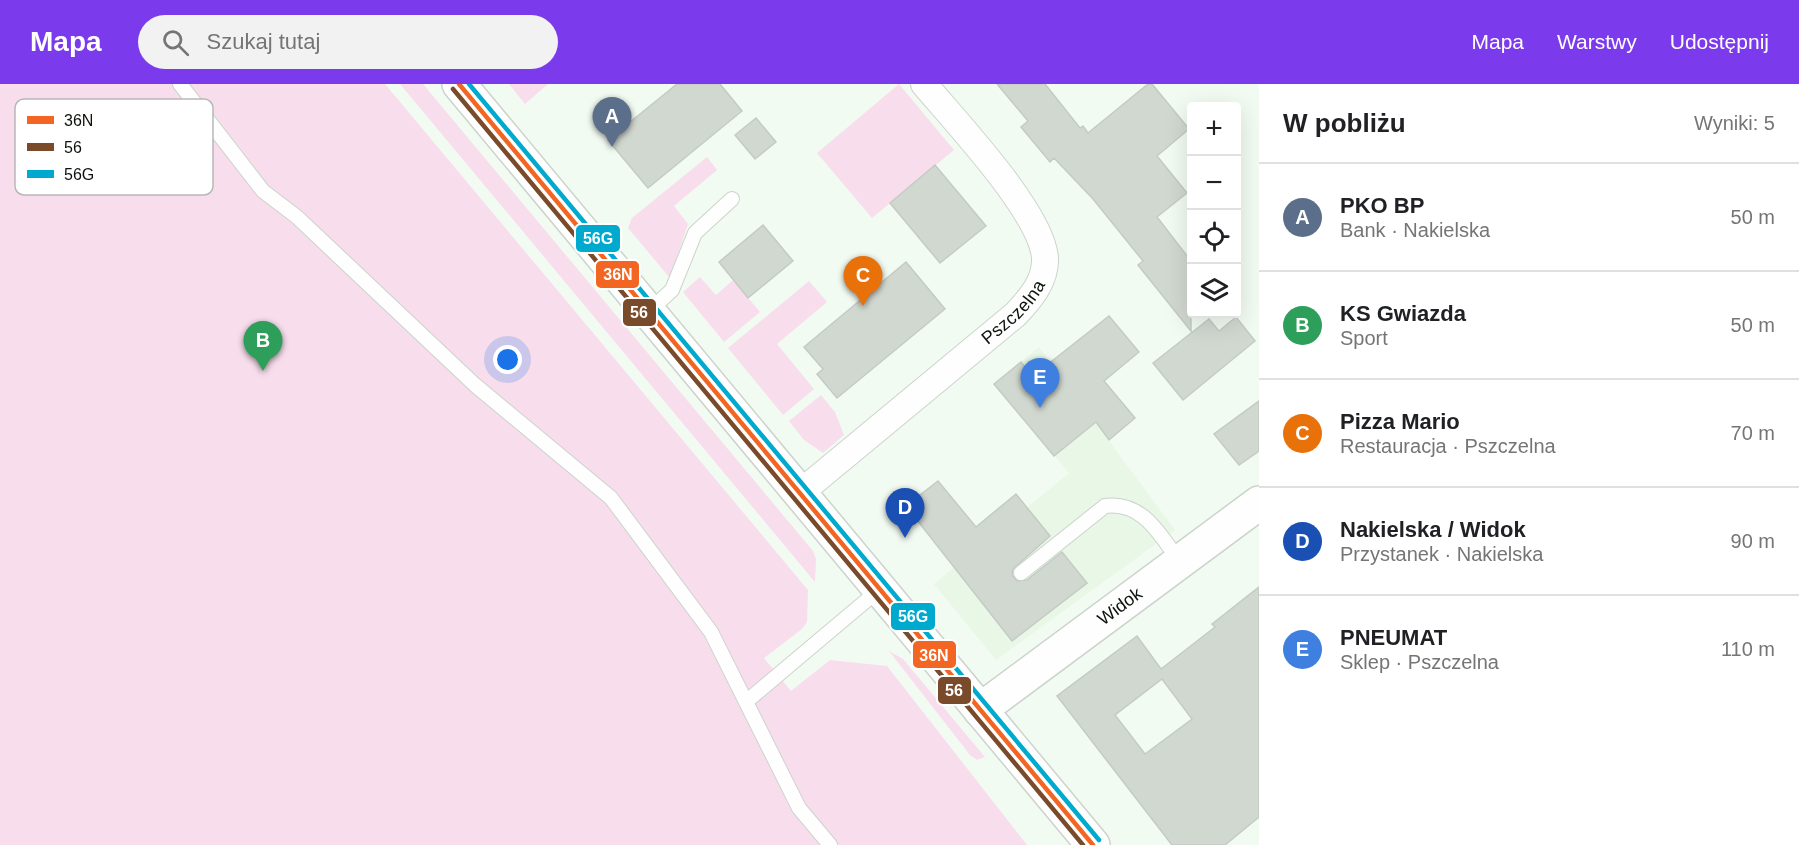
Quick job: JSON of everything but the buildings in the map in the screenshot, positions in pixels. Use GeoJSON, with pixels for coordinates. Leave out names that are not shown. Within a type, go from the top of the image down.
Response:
{"type":"FeatureCollection","features":[{"type":"Feature","properties":{"kind":"main road"},"geometry":{"type":"LineString","coordinates":[[459,84],[1093,845]]}},
{"type":"Feature","properties":{"kind":"main road","name":"Widok"},"geometry":{"type":"LineString","coordinates":[[980,710],[1180,562],[1254,515]]}},
{"type":"Feature","properties":{"kind":"street","name":"Pszczelna"},"geometry":{"type":"LineString","coordinates":[[800,493],[1016,314],[1029,300],[1043,274],[1045,259],[1042,242],[1028,212],[924,84]]}},
{"type":"Feature","properties":{"kind":"lane"},"geometry":{"type":"LineString","coordinates":[[180,84],[191,99]]}},
{"type":"Feature","properties":{"kind":"lane"},"geometry":{"type":"LineString","coordinates":[[213,127],[262,191],[297,218],[475,385],[611,498],[711,632],[799,808],[830,845]]}},
{"type":"Feature","properties":{"kind":"lane"},"geometry":{"type":"LineString","coordinates":[[649,311],[672,290],[695,233],[732,199]]}},
{"type":"Feature","properties":{"kind":"lane"},"geometry":{"type":"LineString","coordinates":[[1021,573],[1105,506],[1118,504],[1132,508],[1145,516],[1180,562]]}},
{"type":"Feature","properties":{"kind":"lane"},"geometry":{"type":"LineString","coordinates":[[747,701],[880,589]]}},
{"type":"Feature","properties":{"kind":"shaded area"},"geometry":{"type":"Polygon","coordinates":[[[0,84],[385,84],[808,590],[807,622],[802,629],[764,658],[791,691],[830,660],[887,666],[1027,845],[0,845],[0,84]]]}},
{"type":"Feature","properties":{"kind":"shaded area"},"geometry":{"type":"Polygon","coordinates":[[[400,84],[423,84],[813,551],[816,559],[815,582],[400,84]]]}},
{"type":"Feature","properties":{"kind":"shaded area"},"geometry":{"type":"Polygon","coordinates":[[[509,84],[548,84],[525,104],[509,84]]]}},
{"type":"Feature","properties":{"kind":"shaded area"},"geometry":{"type":"Polygon","coordinates":[[[899,84],[954,150],[872,218],[817,153],[899,84]]]}},
{"type":"Feature","properties":{"kind":"shaded area"},"geometry":{"type":"Polygon","coordinates":[[[707,157],[717,170],[674,206],[688,224],[670,278],[628,228],[632,218],[707,157]]]}},
{"type":"Feature","properties":{"kind":"shaded area"},"geometry":{"type":"Polygon","coordinates":[[[700,277],[716,295],[733,280],[760,312],[724,342],[683,292],[700,277]]]}},
{"type":"Feature","properties":{"kind":"shaded area"},"geometry":{"type":"Polygon","coordinates":[[[809,281],[827,302],[777,344],[814,389],[783,415],[728,348],[809,281]]]}},
{"type":"Feature","properties":{"kind":"shaded area"},"geometry":{"type":"Polygon","coordinates":[[[1039,347],[1175,530],[996,660],[934,584],[1069,473],[995,384],[1039,347]]]}},
{"type":"Feature","properties":{"kind":"shaded area"},"geometry":{"type":"Polygon","coordinates":[[[821,395],[835,412],[844,435],[823,453],[804,440],[789,421],[821,395]]]}},
{"type":"Feature","properties":{"kind":"shaded area"},"geometry":{"type":"Polygon","coordinates":[[[889,651],[903,659],[985,757],[977,760],[970,755],[889,651]]]}},
{"type":"Feature","properties":{"kind":"transit line","name":"36N"},"geometry":{"type":"LineString","coordinates":[[459,84],[1093,845]]}},
{"type":"Feature","properties":{"kind":"transit line","name":"56G"},"geometry":{"type":"LineString","coordinates":[[469,84],[1099,840]]}},
{"type":"Feature","properties":{"kind":"transit line","name":"56"},"geometry":{"type":"LineString","coordinates":[[453,89],[1083,845]]}},
{"type":"Feature","properties":{"kind":"place","name":"PKO BP"},"geometry":{"type":"Point","coordinates":[612,147]}},
{"type":"Feature","properties":{"kind":"place","name":"Pizza Mario"},"geometry":{"type":"Point","coordinates":[863,306]}},
{"type":"Feature","properties":{"kind":"place","name":"KS Gwiazda"},"geometry":{"type":"Point","coordinates":[263,371]}},
{"type":"Feature","properties":{"kind":"place","name":"PNEUMAT"},"geometry":{"type":"Point","coordinates":[1040,408]}},
{"type":"Feature","properties":{"kind":"place","name":"Nakielska / Widok"},"geometry":{"type":"Point","coordinates":[905,538]}}]}
